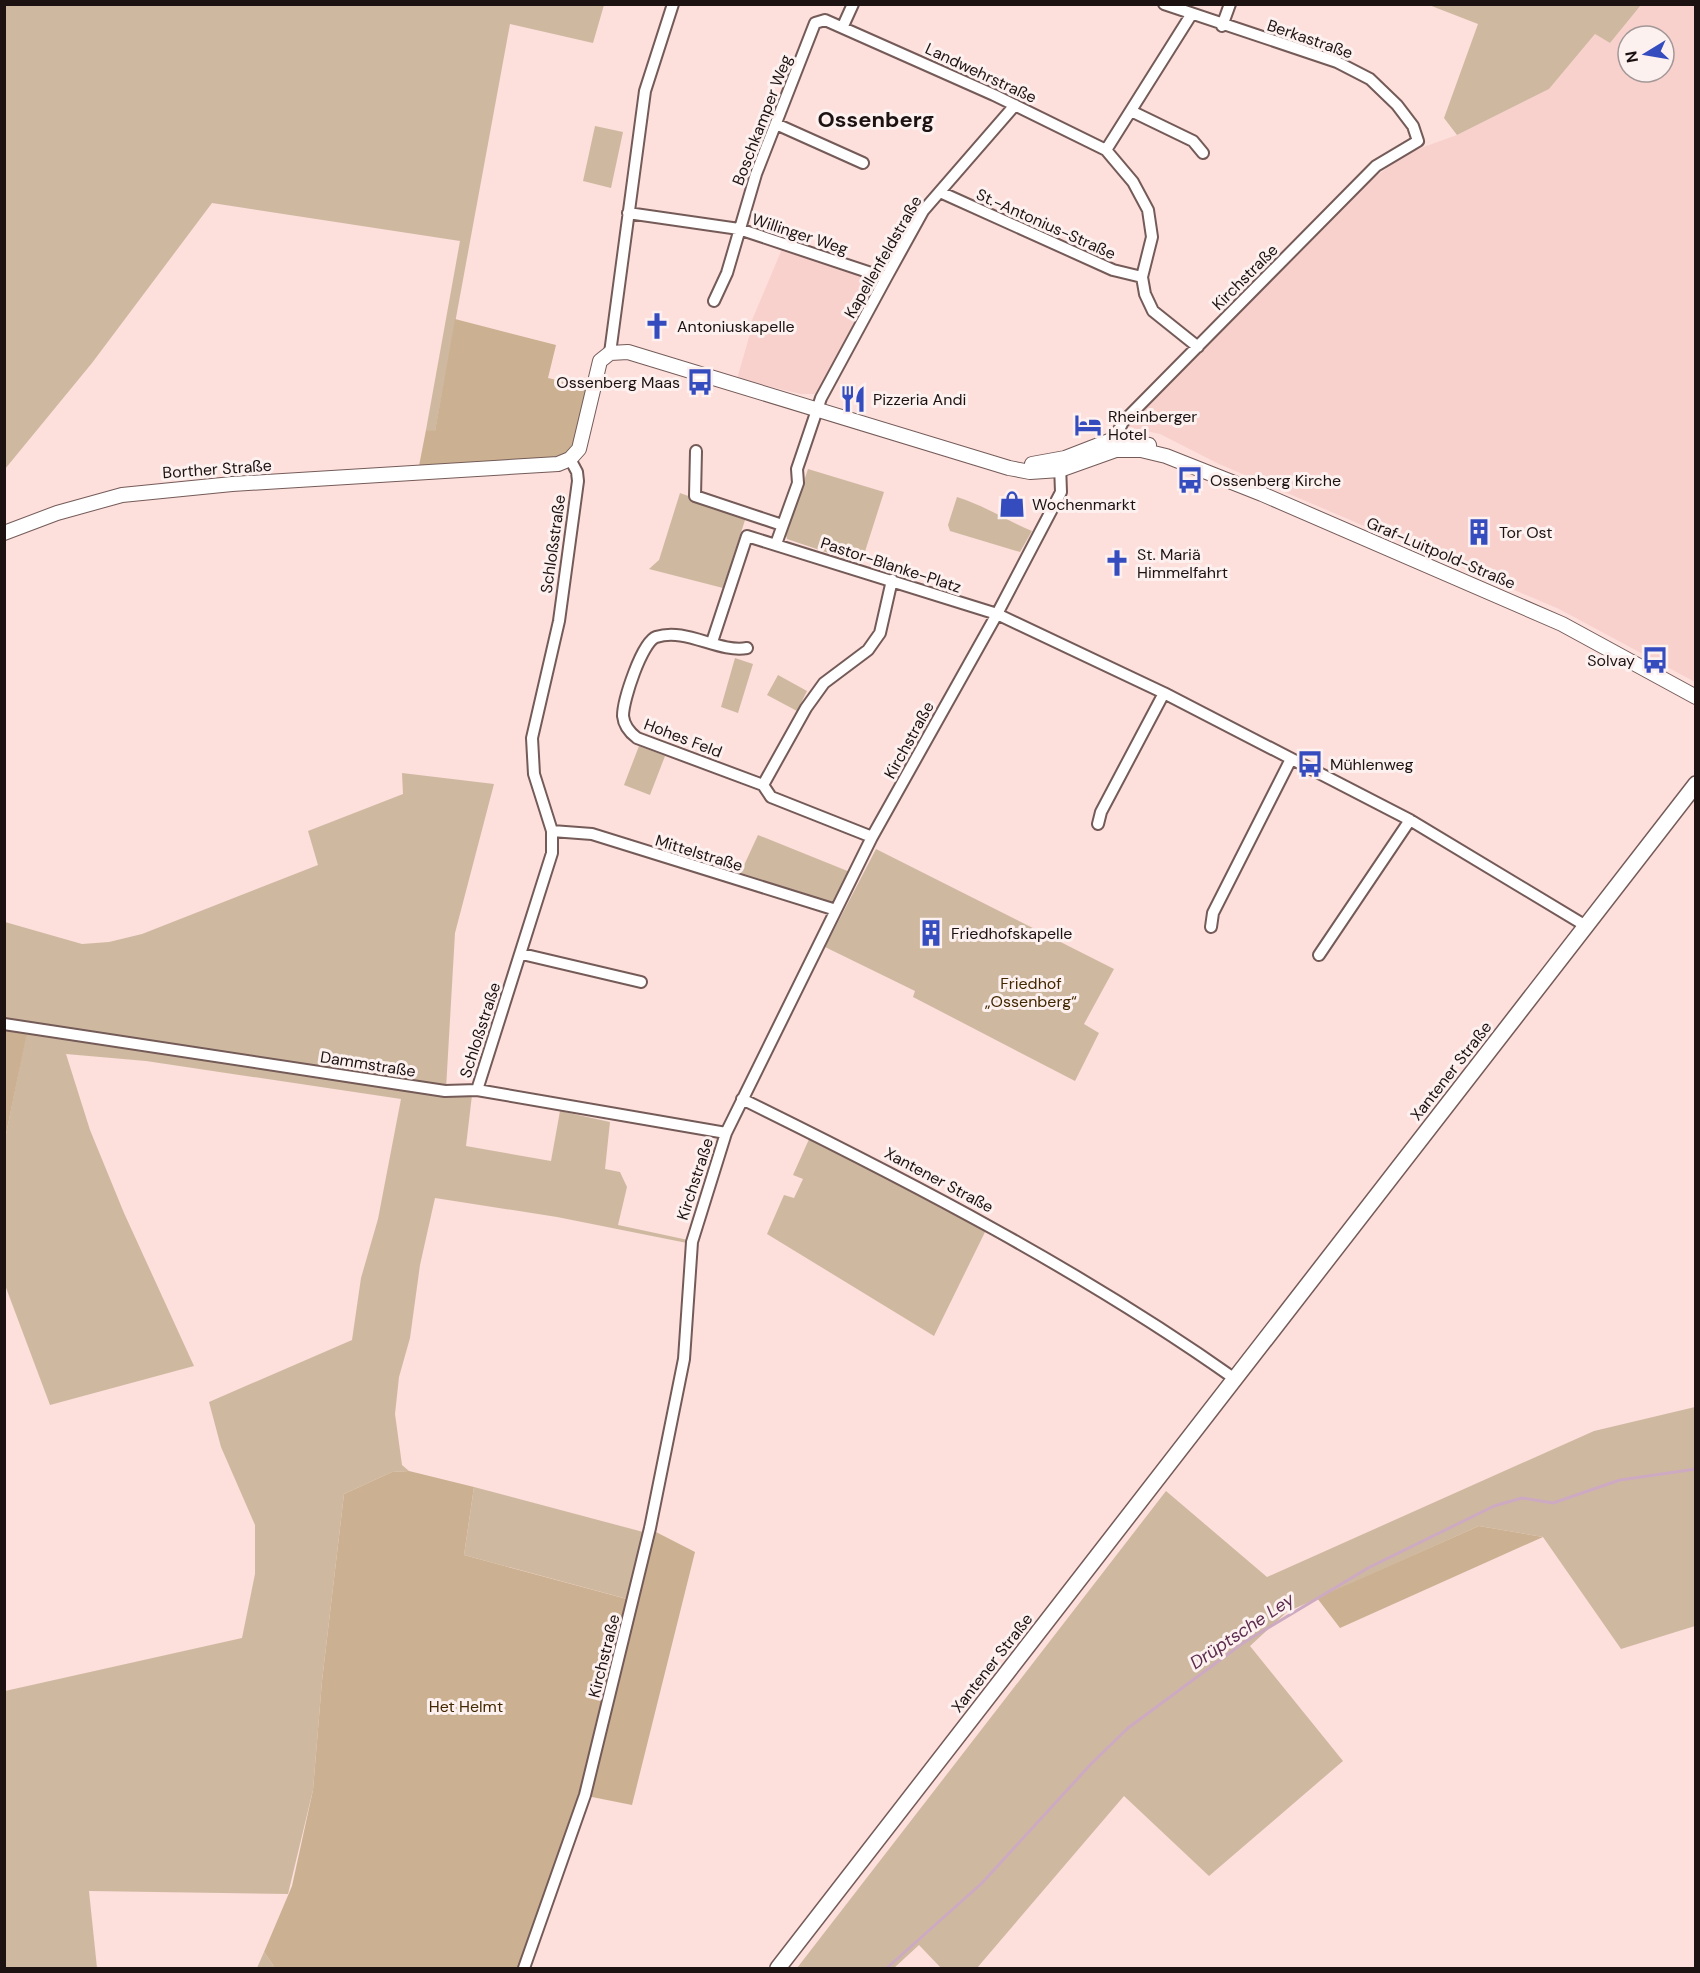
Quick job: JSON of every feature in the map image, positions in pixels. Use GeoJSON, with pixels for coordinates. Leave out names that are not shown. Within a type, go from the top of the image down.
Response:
{"type":"FeatureCollection","features":[{"type":"Feature","properties":{"kind":"main road","name":"Xantener Straße"},"geometry":{"type":"LineString","coordinates":[[778,1968],[1695,784]]}},
{"type":"Feature","properties":{"kind":"street"},"geometry":{"type":"LineString","coordinates":[[570,459],[582,441],[598,365],[610,353],[645,91],[673,4]]}},
{"type":"Feature","properties":{"kind":"street"},"geometry":{"type":"LineString","coordinates":[[843,26],[853,4]]}},
{"type":"Feature","properties":{"kind":"street","name":"Berkastraße"},"geometry":{"type":"LineString","coordinates":[[1164,4],[1222,26],[1337,62],[1371,79],[1398,105],[1413,126],[1418,141]]}},
{"type":"Feature","properties":{"kind":"street"},"geometry":{"type":"LineString","coordinates":[[1222,26],[1230,4]]}},
{"type":"Feature","properties":{"kind":"street"},"geometry":{"type":"LineString","coordinates":[[1106,150],[1191,15]]}},
{"type":"Feature","properties":{"kind":"street","name":"Landwehrstraße"},"geometry":{"type":"LineString","coordinates":[[815,23],[825,20],[843,26],[1015,105],[1106,150],[1132,182],[1148,210],[1152,237],[1142,277]]}},
{"type":"Feature","properties":{"kind":"street","name":"Boschkamper Weg"},"geometry":{"type":"LineString","coordinates":[[739,229],[815,23]]}},
{"type":"Feature","properties":{"kind":"street","name":"Kapellenfeldstraße"},"geometry":{"type":"LineString","coordinates":[[818,408],[923,211],[1015,105]]}},
{"type":"Feature","properties":{"kind":"street"},"geometry":{"type":"LineString","coordinates":[[1131,111],[1193,141],[1203,153]]}},
{"type":"Feature","properties":{"kind":"street"},"geometry":{"type":"LineString","coordinates":[[776,124],[863,163]]}},
{"type":"Feature","properties":{"kind":"street","name":"Kirchstraße"},"geometry":{"type":"LineString","coordinates":[[1115,445],[1123,422],[1376,166],[1418,141]]}},
{"type":"Feature","properties":{"kind":"street","name":"St.-Antonius-Straße"},"geometry":{"type":"LineString","coordinates":[[940,192],[1113,270],[1142,277]]}},
{"type":"Feature","properties":{"kind":"street","name":"Willinger Weg"},"geometry":{"type":"LineString","coordinates":[[628,213],[739,229],[886,278]]}},
{"type":"Feature","properties":{"kind":"street","name":"Willinger Weg"},"geometry":{"type":"LineString","coordinates":[[714,301],[727,273],[739,229]]}},
{"type":"Feature","properties":{"kind":"street"},"geometry":{"type":"LineString","coordinates":[[1142,277],[1145,294],[1153,310],[1197,347]]}},
{"type":"Feature","properties":{"kind":"street","name":"Graf-Luitpold-Straße"},"geometry":{"type":"LineString","coordinates":[[610,353],[628,352],[1009,468],[1030,471],[1060,465],[1115,445],[1166,456],[1262,494],[1562,624],[1695,697]]}},
{"type":"Feature","properties":{"kind":"street"},"geometry":{"type":"LineString","coordinates":[[776,544],[798,483],[797,470],[818,408]]}},
{"type":"Feature","properties":{"kind":"street"},"geometry":{"type":"LineString","coordinates":[[696,452],[695,496],[782,525]]}},
{"type":"Feature","properties":{"kind":"street","name":"Borther Straße"},"geometry":{"type":"LineString","coordinates":[[4,533],[57,513],[122,495],[232,484],[534,466],[558,464],[570,459]]}},
{"type":"Feature","properties":{"kind":"street","name":"Schloßstraße"},"geometry":{"type":"LineString","coordinates":[[477,1090],[522,954],[552,853],[552,831],[534,774],[532,738],[559,621],[577,491],[577,472],[570,459]]}},
{"type":"Feature","properties":{"kind":"street","name":"Kirchstraße"},"geometry":{"type":"LineString","coordinates":[[524,1968],[585,1795],[650,1528],[684,1359],[692,1242],[726,1133],[872,837],[997,614],[1061,492],[1060,465]]}},
{"type":"Feature","properties":{"kind":"street","name":"Pastor-Blanke-Platz"},"geometry":{"type":"LineString","coordinates":[[712,642],[747,536],[997,614]]}},
{"type":"Feature","properties":{"kind":"street"},"geometry":{"type":"LineString","coordinates":[[764,785],[806,708],[824,683],[868,650],[880,633],[892,580]]}},
{"type":"Feature","properties":{"kind":"street"},"geometry":{"type":"LineString","coordinates":[[997,614],[1164,693],[1410,820],[1586,926]]}},
{"type":"Feature","properties":{"kind":"street","name":"Hohes Feld"},"geometry":{"type":"LineString","coordinates":[[747,648],[737,650],[712,642],[667,636],[650,641],[643,649],[625,704],[623,717],[627,731],[637,738],[764,785],[771,797],[872,837]]}},
{"type":"Feature","properties":{"kind":"street"},"geometry":{"type":"LineString","coordinates":[[1098,824],[1101,812],[1164,693]]}},
{"type":"Feature","properties":{"kind":"street"},"geometry":{"type":"LineString","coordinates":[[1211,927],[1213,913],[1291,759]]}},
{"type":"Feature","properties":{"kind":"street"},"geometry":{"type":"LineString","coordinates":[[1319,955],[1410,820]]}},
{"type":"Feature","properties":{"kind":"street","name":"Mittelstraße"},"geometry":{"type":"LineString","coordinates":[[552,831],[592,834],[836,910]]}},
{"type":"Feature","properties":{"kind":"street"},"geometry":{"type":"LineString","coordinates":[[522,954],[641,981]]}},
{"type":"Feature","properties":{"kind":"street","name":"Dammstraße"},"geometry":{"type":"LineString","coordinates":[[4,1024],[445,1091],[477,1090],[726,1133]]}},
{"type":"Feature","properties":{"kind":"street","name":"Xantener Straße"},"geometry":{"type":"LineString","coordinates":[[742,1099],[842,1148],[1056,1264],[1191,1348],[1235,1379]]}},
{"type":"Feature","properties":{"kind":"shaded area"},"geometry":{"type":"Polygon","coordinates":[[[1641,5],[1695,5],[1695,682],[1559,609],[1219,464],[1160,434],[1128,427],[1371,180],[1407,153],[1457,135],[1549,89],[1595,34],[1610,43],[1616,36],[1616,84],[1676,84],[1676,24],[1626,24],[1641,5]]]}},
{"type":"Feature","properties":{"kind":"shaded area"},"geometry":{"type":"Polygon","coordinates":[[[782,249],[870,279],[858,302],[863,308],[817,394],[801,394],[737,379],[750,334],[747,332],[782,249]]]}},
{"type":"Feature","properties":{"kind":"green space"},"geometry":{"type":"Polygon","coordinates":[[[1641,4],[1626,24],[1616,24],[1616,36],[1610,43],[1595,34],[1549,89],[1457,135],[1444,118],[1478,24],[1429,5],[1641,4]]]}},
{"type":"Feature","properties":{"kind":"green space"},"geometry":{"type":"Polygon","coordinates":[[[5,5],[604,5],[593,43],[510,24],[435,432],[426,430],[460,241],[212,203],[92,363],[5,469],[5,5]]]}},
{"type":"Feature","properties":{"kind":"green space"},"geometry":{"type":"Polygon","coordinates":[[[595,126],[623,132],[611,188],[583,181],[595,126]]]}},
{"type":"Feature","properties":{"kind":"green space"},"geometry":{"type":"Polygon","coordinates":[[[455,319],[556,345],[548,378],[586,387],[575,442],[568,453],[554,459],[419,466],[426,430],[435,431],[455,319]]]}},
{"type":"Feature","properties":{"kind":"green space"},"geometry":{"type":"Polygon","coordinates":[[[808,469],[884,492],[861,564],[787,539],[786,535],[808,469]]]}},
{"type":"Feature","properties":{"kind":"green space"},"geometry":{"type":"Polygon","coordinates":[[[680,493],[746,517],[723,588],[649,569],[659,560],[680,493]]]}},
{"type":"Feature","properties":{"kind":"green space"},"geometry":{"type":"Polygon","coordinates":[[[957,497],[1032,531],[1020,552],[950,531],[948,525],[957,497]]]}},
{"type":"Feature","properties":{"kind":"green space"},"geometry":{"type":"Polygon","coordinates":[[[735,658],[753,664],[738,713],[721,707],[735,658]]]}},
{"type":"Feature","properties":{"kind":"green space"},"geometry":{"type":"Polygon","coordinates":[[[778,675],[807,691],[797,711],[767,695],[778,675]]]}},
{"type":"Feature","properties":{"kind":"green space"},"geometry":{"type":"Polygon","coordinates":[[[639,746],[665,756],[650,795],[624,785],[639,746]]]}},
{"type":"Feature","properties":{"kind":"green space"},"geometry":{"type":"Polygon","coordinates":[[[402,773],[494,784],[455,933],[446,1089],[5,1022],[5,922],[82,944],[109,942],[142,934],[318,865],[308,831],[403,794],[402,773]]]}},
{"type":"Feature","properties":{"kind":"green space"},"geometry":{"type":"Polygon","coordinates":[[[758,835],[850,872],[831,905],[739,876],[758,835]]]}},
{"type":"Feature","properties":{"kind":"green space","name":"Friedhof „Ossenberg“"},"geometry":{"type":"Polygon","coordinates":[[[876,849],[1114,969],[1084,1024],[1099,1033],[1075,1081],[913,997],[915,991],[825,947],[876,849]]]}},
{"type":"Feature","properties":{"kind":"green space"},"geometry":{"type":"Polygon","coordinates":[[[5,1024],[28,1028],[5,1139],[5,1024]]]}},
{"type":"Feature","properties":{"kind":"green space"},"geometry":{"type":"Polygon","coordinates":[[[27,1030],[472,1095],[466,1146],[551,1161],[560,1111],[610,1122],[605,1169],[620,1172],[627,1187],[618,1225],[688,1240],[687,1243],[557,1217],[435,1198],[420,1265],[410,1338],[399,1377],[395,1414],[402,1465],[409,1471],[392,1472],[344,1494],[322,1681],[313,1790],[288,1894],[89,1891],[97,1968],[5,1968],[5,1691],[242,1638],[255,1574],[255,1525],[221,1447],[209,1402],[352,1340],[361,1278],[378,1219],[401,1099],[146,1061],[66,1054],[90,1130],[124,1213],[194,1366],[50,1405],[5,1285],[5,1139],[27,1030]]]}},
{"type":"Feature","properties":{"kind":"green space"},"geometry":{"type":"Polygon","coordinates":[[[810,1137],[986,1230],[934,1336],[767,1234],[784,1195],[794,1198],[803,1179],[793,1175],[810,1137]]]}},
{"type":"Feature","properties":{"kind":"green space"},"geometry":{"type":"Polygon","coordinates":[[[1695,1407],[1695,1626],[1621,1649],[1543,1537],[1479,1526],[1287,1612],[1250,1646],[1343,1761],[1209,1876],[1124,1796],[977,1968],[941,1968],[919,1945],[894,1968],[797,1968],[1166,1491],[1267,1577],[1594,1431],[1695,1407]]]}},
{"type":"Feature","properties":{"kind":"green space","name":"Het Helmt"},"geometry":{"type":"Polygon","coordinates":[[[409,1471],[474,1487],[464,1555],[638,1602],[654,1531],[695,1552],[632,1805],[582,1795],[521,1968],[275,1968],[264,1952],[292,1886],[313,1790],[322,1681],[344,1494],[392,1472],[409,1471]]]}},
{"type":"Feature","properties":{"kind":"green space"},"geometry":{"type":"Polygon","coordinates":[[[474,1487],[647,1533],[631,1600],[464,1555],[474,1487]]]}},
{"type":"Feature","properties":{"kind":"green space"},"geometry":{"type":"Polygon","coordinates":[[[1479,1526],[1543,1537],[1340,1628],[1317,1598],[1479,1526]]]}},
{"type":"Feature","properties":{"kind":"green space"},"geometry":{"type":"Polygon","coordinates":[[[264,1952],[275,1968],[257,1968],[264,1952]]]}},
{"type":"Feature","properties":{"kind":"waterway","name":"Drüptsche Ley"},"geometry":{"type":"LineString","coordinates":[[887,1968],[982,1883],[1091,1764],[1128,1728],[1243,1643],[1368,1568],[1494,1506],[1522,1498],[1553,1503],[1620,1480],[1696,1469]]}},
{"type":"Feature","properties":{"kind":"place","name":"Antoniuskapelle"},"geometry":{"type":"Point","coordinates":[657,326]}},
{"type":"Feature","properties":{"kind":"place","name":"Ossenberg Maas"},"geometry":{"type":"Point","coordinates":[700,382]}},
{"type":"Feature","properties":{"kind":"place","name":"Pizzeria Andi"},"geometry":{"type":"Point","coordinates":[853,399]}},
{"type":"Feature","properties":{"kind":"place","name":"Rheinberger Hotel"},"geometry":{"type":"Point","coordinates":[1088,425]}},
{"type":"Feature","properties":{"kind":"place","name":"Ossenberg Kirche"},"geometry":{"type":"Point","coordinates":[1190,480]}},
{"type":"Feature","properties":{"kind":"place","name":"Wochenmarkt"},"geometry":{"type":"Point","coordinates":[1012,504]}},
{"type":"Feature","properties":{"kind":"place","name":"Tor Ost"},"geometry":{"type":"Point","coordinates":[1479,532]}},
{"type":"Feature","properties":{"kind":"place","name":"St. Mariä Himmelfahrt"},"geometry":{"type":"Point","coordinates":[1117,563]}},
{"type":"Feature","properties":{"kind":"place","name":"Solvay"},"geometry":{"type":"Point","coordinates":[1655,660]}},
{"type":"Feature","properties":{"kind":"place","name":"Mühlenweg"},"geometry":{"type":"Point","coordinates":[1310,764]}},
{"type":"Feature","properties":{"kind":"place","name":"Friedhofskapelle"},"geometry":{"type":"Point","coordinates":[931,933]}},
{"type":"Feature","properties":{"kind":"district","name":"Ossenberg"},"geometry":{"type":"Point","coordinates":[876,119]}}]}
